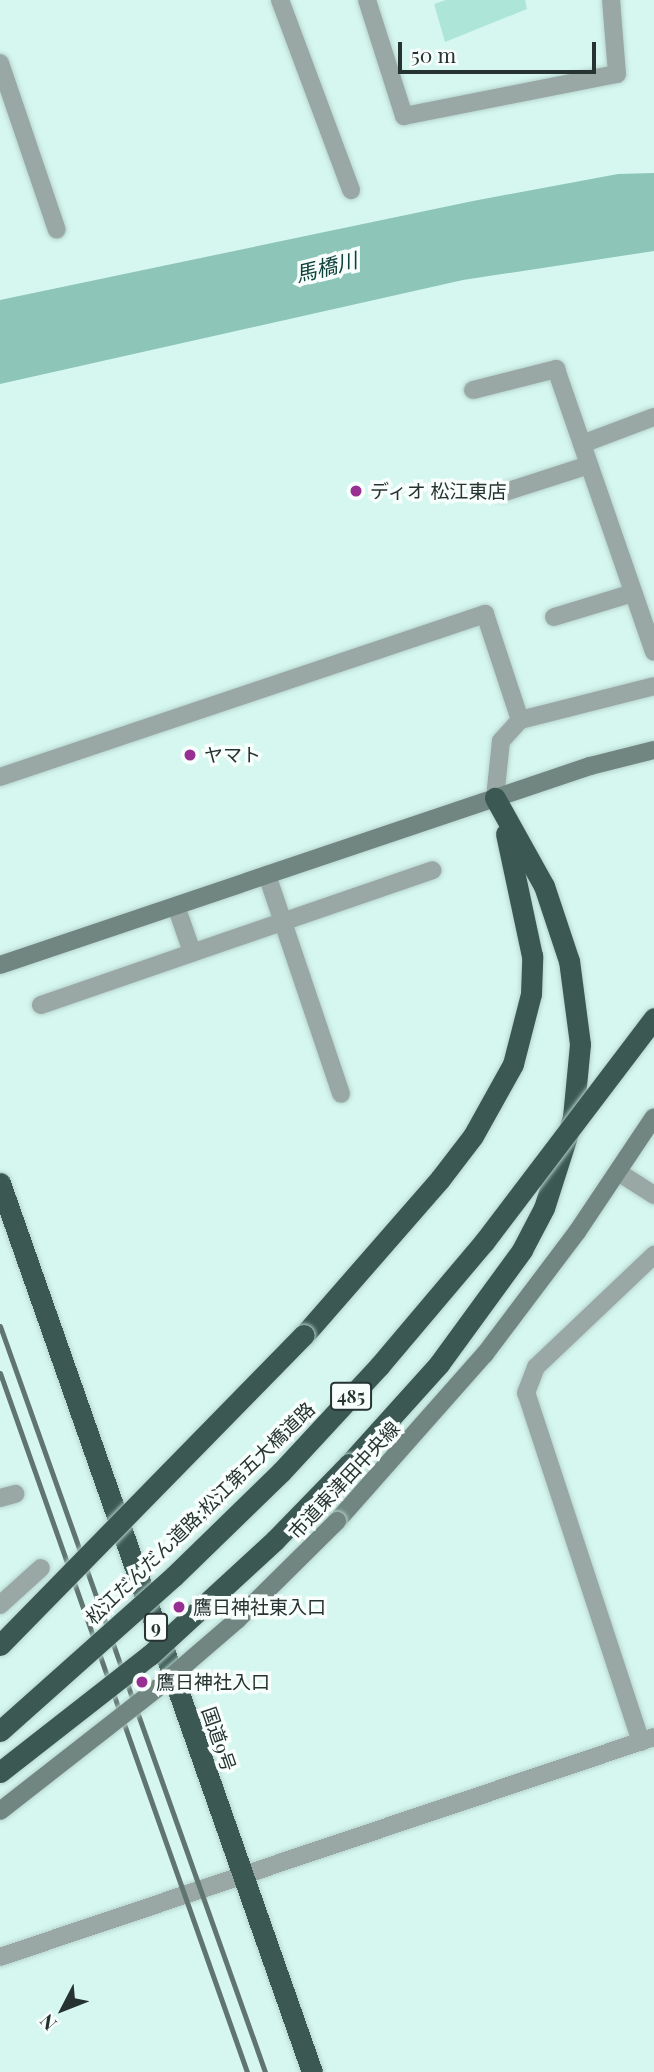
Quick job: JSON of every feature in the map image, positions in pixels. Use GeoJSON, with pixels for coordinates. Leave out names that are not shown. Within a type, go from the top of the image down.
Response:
{"type":"FeatureCollection","features":[{"type":"Feature","properties":{"kind":"highway"},"geometry":{"type":"LineString","coordinates":[[0,1645],[304,1335],[440,1180],[473,1136],[513,1064],[531,994],[532,956],[518,877],[495,798]]}},
{"type":"Feature","properties":{"kind":"highway"},"geometry":{"type":"LineString","coordinates":[[0,1772],[149,1655],[275,1540],[349,1464],[439,1364],[522,1250],[544,1208],[573,1117],[580,1044],[569,961],[544,886],[495,798]]}},
{"type":"Feature","properties":{"kind":"highway","name":"松江だんだん道路;松江第五大橋道路"},"geometry":{"type":"LineString","coordinates":[[0,1731],[174,1576],[371,1374],[484,1242],[654,1018]]}},
{"type":"Feature","properties":{"kind":"highway","name":"国道9号"},"geometry":{"type":"LineString","coordinates":[[0,1183],[312,2072]]}},
{"type":"Feature","properties":{"kind":"street"},"geometry":{"type":"LineString","coordinates":[[280,0],[351,190]]}},
{"type":"Feature","properties":{"kind":"street"},"geometry":{"type":"LineString","coordinates":[[368,0],[404,116],[617,74],[611,0]]}},
{"type":"Feature","properties":{"kind":"street"},"geometry":{"type":"LineString","coordinates":[[0,63],[57,230]]}},
{"type":"Feature","properties":{"kind":"street"},"geometry":{"type":"LineString","coordinates":[[473,390],[556,369],[654,652]]}},
{"type":"Feature","properties":{"kind":"street"},"geometry":{"type":"LineString","coordinates":[[582,444],[654,417]]}},
{"type":"Feature","properties":{"kind":"street"},"geometry":{"type":"LineString","coordinates":[[502,494],[589,465]]}},
{"type":"Feature","properties":{"kind":"street"},"geometry":{"type":"LineString","coordinates":[[554,617],[633,593]]}},
{"type":"Feature","properties":{"kind":"street"},"geometry":{"type":"LineString","coordinates":[[0,777],[485,614],[520,720]]}},
{"type":"Feature","properties":{"kind":"street"},"geometry":{"type":"LineString","coordinates":[[495,798],[501,741],[520,720],[654,686]]}},
{"type":"Feature","properties":{"kind":"street"},"geometry":{"type":"LineString","coordinates":[[0,965],[495,798],[654,750]]}},
{"type":"Feature","properties":{"kind":"street"},"geometry":{"type":"LineString","coordinates":[[41,1005],[432,870]]}},
{"type":"Feature","properties":{"kind":"street"},"geometry":{"type":"LineString","coordinates":[[267,875],[341,1094]]}},
{"type":"Feature","properties":{"kind":"street"},"geometry":{"type":"LineString","coordinates":[[176,906],[192,952]]}},
{"type":"Feature","properties":{"kind":"street","name":"市道東津田中央線"},"geometry":{"type":"LineString","coordinates":[[0,1811],[175,1673],[337,1521],[485,1354],[618,1172],[654,1117]]}},
{"type":"Feature","properties":{"kind":"street"},"geometry":{"type":"LineString","coordinates":[[618,1172],[654,1195]]}},
{"type":"Feature","properties":{"kind":"street"},"geometry":{"type":"LineString","coordinates":[[0,1956],[201,1888],[244,1878],[648,1740],[526,1393],[536,1367],[654,1255]]}},
{"type":"Feature","properties":{"kind":"street"},"geometry":{"type":"LineString","coordinates":[[0,1605],[41,1568]]}},
{"type":"Feature","properties":{"kind":"shaded area"},"geometry":{"type":"Polygon","coordinates":[[[446,0],[525,0],[527,9],[445,42],[434,4],[446,0]]]}},
{"type":"Feature","properties":{"kind":"water","name":"馬橋川"},"geometry":{"type":"Polygon","coordinates":[[[654,173],[654,251],[463,280],[0,384],[0,300],[473,201],[618,174],[654,173]]]}},
{"type":"Feature","properties":{"kind":"railway"},"geometry":{"type":"LineString","coordinates":[[0,1326],[265,2072]]}},
{"type":"Feature","properties":{"kind":"railway"},"geometry":{"type":"LineString","coordinates":[[0,1373],[247,2072]]}},
{"type":"Feature","properties":{"kind":"place","name":"ディオ 松江東店"},"geometry":{"type":"Point","coordinates":[356,491]}},
{"type":"Feature","properties":{"kind":"place","name":"ヤマト"},"geometry":{"type":"Point","coordinates":[190,755]}},
{"type":"Feature","properties":{"kind":"place","name":"鷹日神社東入口"},"geometry":{"type":"Point","coordinates":[179,1607]}},
{"type":"Feature","properties":{"kind":"place","name":"鷹日神社入口"},"geometry":{"type":"Point","coordinates":[142,1682]}}]}
